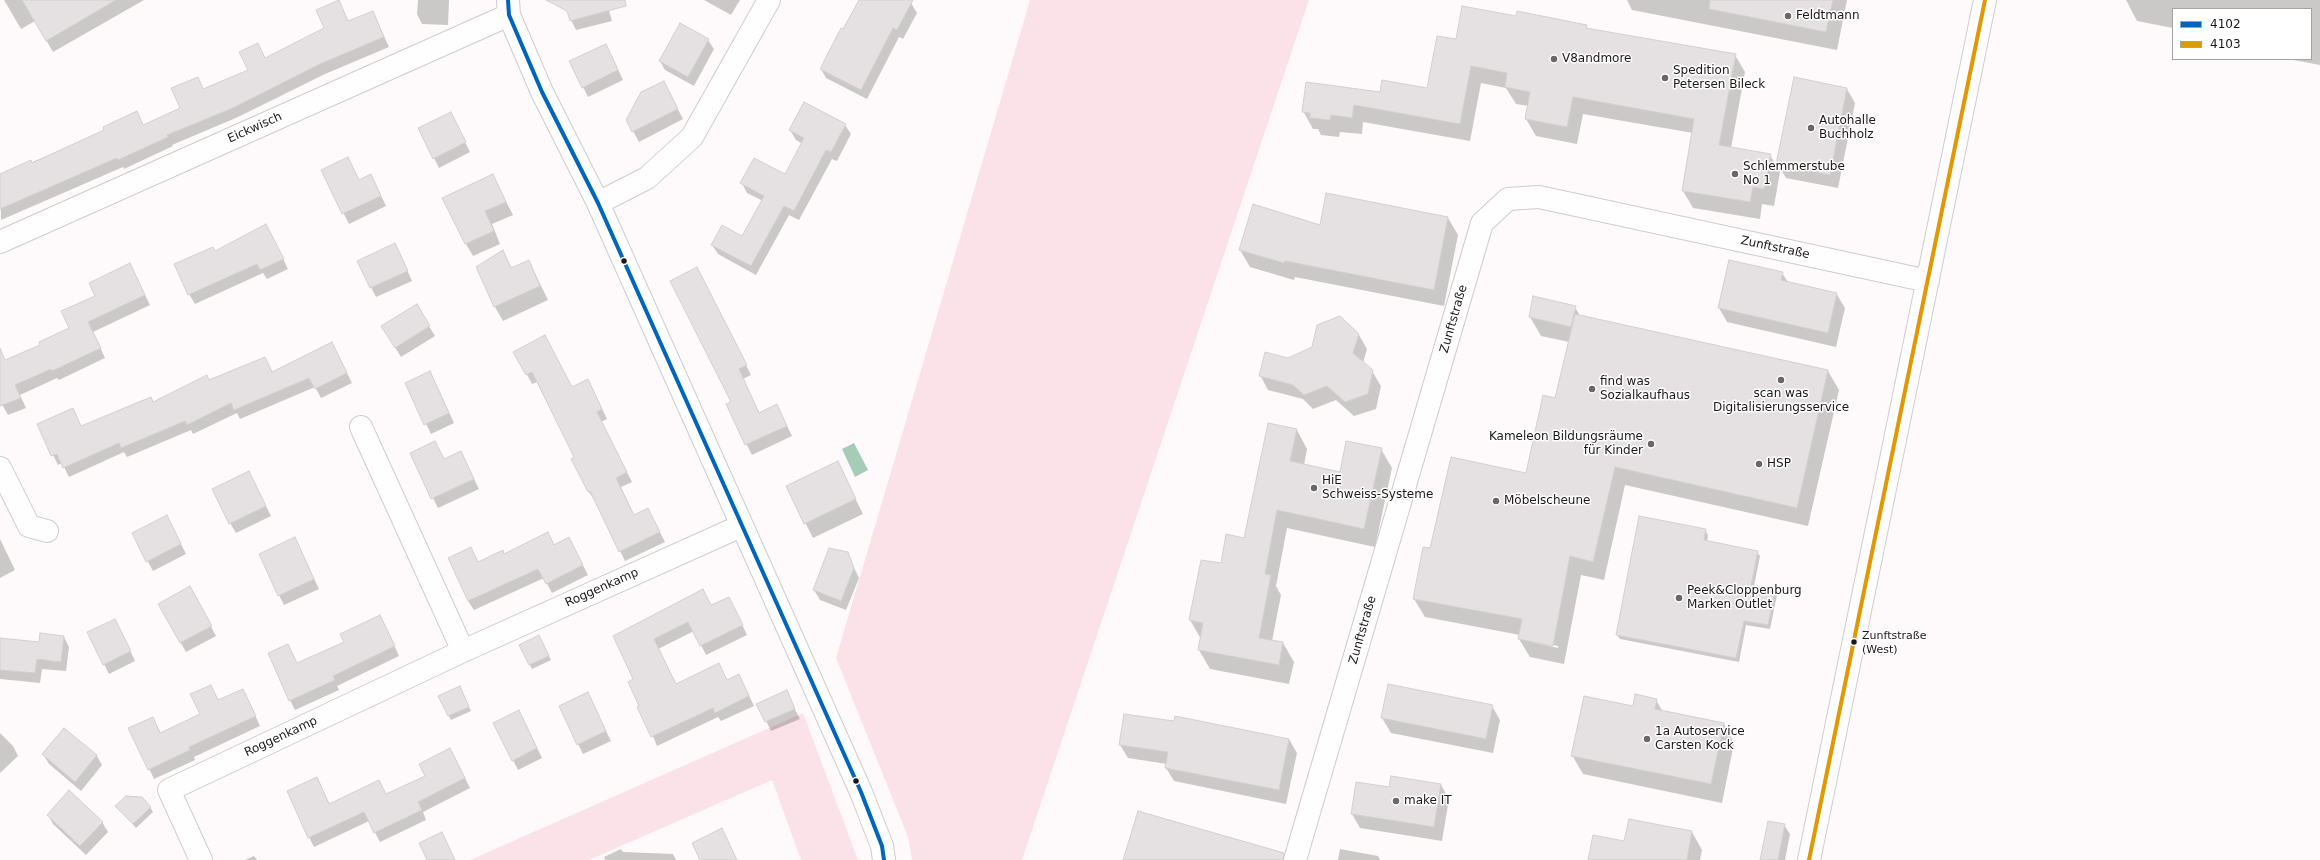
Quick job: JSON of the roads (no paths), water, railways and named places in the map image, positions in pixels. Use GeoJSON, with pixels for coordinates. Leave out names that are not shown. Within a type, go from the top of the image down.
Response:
{"type":"FeatureCollection","features":[{"type":"Feature","properties":{"kind":"street"},"geometry":{"type":"LineString","coordinates":[[598,203],[647,178],[692,137],[769,0]]}},
{"type":"Feature","properties":{"kind":"street"},"geometry":{"type":"LineString","coordinates":[[1809,860],[1985,0]]}},
{"type":"Feature","properties":{"kind":"street"},"geometry":{"type":"LineString","coordinates":[[509,7],[542,92],[598,203],[862,792],[882,846],[884,860]]}},
{"type":"Feature","properties":{"kind":"street","name":"Eickwisch"},"geometry":{"type":"LineString","coordinates":[[0,242],[509,7]]}},
{"type":"Feature","properties":{"kind":"street","name":"Zunftstraße"},"geometry":{"type":"LineString","coordinates":[[1295,860],[1482,223],[1508,199],[1539,197],[1928,281]]}},
{"type":"Feature","properties":{"kind":"street"},"geometry":{"type":"LineString","coordinates":[[361,427],[463,651]]}},
{"type":"Feature","properties":{"kind":"street"},"geometry":{"type":"LineString","coordinates":[[0,468],[29,526],[47,531]]}},
{"type":"Feature","properties":{"kind":"street","name":"Roggenkamp"},"geometry":{"type":"LineString","coordinates":[[201,860],[169,790],[463,651],[742,526]]}},
{"type":"Feature","properties":{"kind":"place","name":"Feldtmann"},"geometry":{"type":"Point","coordinates":[1788,16]}},
{"type":"Feature","properties":{"kind":"place","name":"V8andmore"},"geometry":{"type":"Point","coordinates":[1554,59]}},
{"type":"Feature","properties":{"kind":"place","name":"Spedition Petersen Bileck"},"geometry":{"type":"Point","coordinates":[1665,78]}},
{"type":"Feature","properties":{"kind":"place","name":"Autohalle Buchholz"},"geometry":{"type":"Point","coordinates":[1811,128]}},
{"type":"Feature","properties":{"kind":"place","name":"Schlemmerstube No 1"},"geometry":{"type":"Point","coordinates":[1735,174]}},
{"type":"Feature","properties":{"kind":"place","name":"scan was Digitalisierungsservice"},"geometry":{"type":"Point","coordinates":[1781,380]}},
{"type":"Feature","properties":{"kind":"place","name":"find was Sozialkaufhaus"},"geometry":{"type":"Point","coordinates":[1592,389]}},
{"type":"Feature","properties":{"kind":"place","name":"Kameleon Bildungsräume für Kinder"},"geometry":{"type":"Point","coordinates":[1651,444]}},
{"type":"Feature","properties":{"kind":"place","name":"HSP"},"geometry":{"type":"Point","coordinates":[1759,464]}},
{"type":"Feature","properties":{"kind":"place","name":"HiE Schweiss-Systeme"},"geometry":{"type":"Point","coordinates":[1314,488]}},
{"type":"Feature","properties":{"kind":"place","name":"Möbelscheune"},"geometry":{"type":"Point","coordinates":[1496,501]}},
{"type":"Feature","properties":{"kind":"place","name":"Peek&Cloppenburg Marken Outlet"},"geometry":{"type":"Point","coordinates":[1679,598]}},
{"type":"Feature","properties":{"kind":"place","name":"Zunftstraße (West)"},"geometry":{"type":"Point","coordinates":[1854,642]}},
{"type":"Feature","properties":{"kind":"place","name":"1a Autoservice Carsten Kock"},"geometry":{"type":"Point","coordinates":[1647,739]}},
{"type":"Feature","properties":{"kind":"place","name":"make IT"},"geometry":{"type":"Point","coordinates":[1396,801]}}]}
